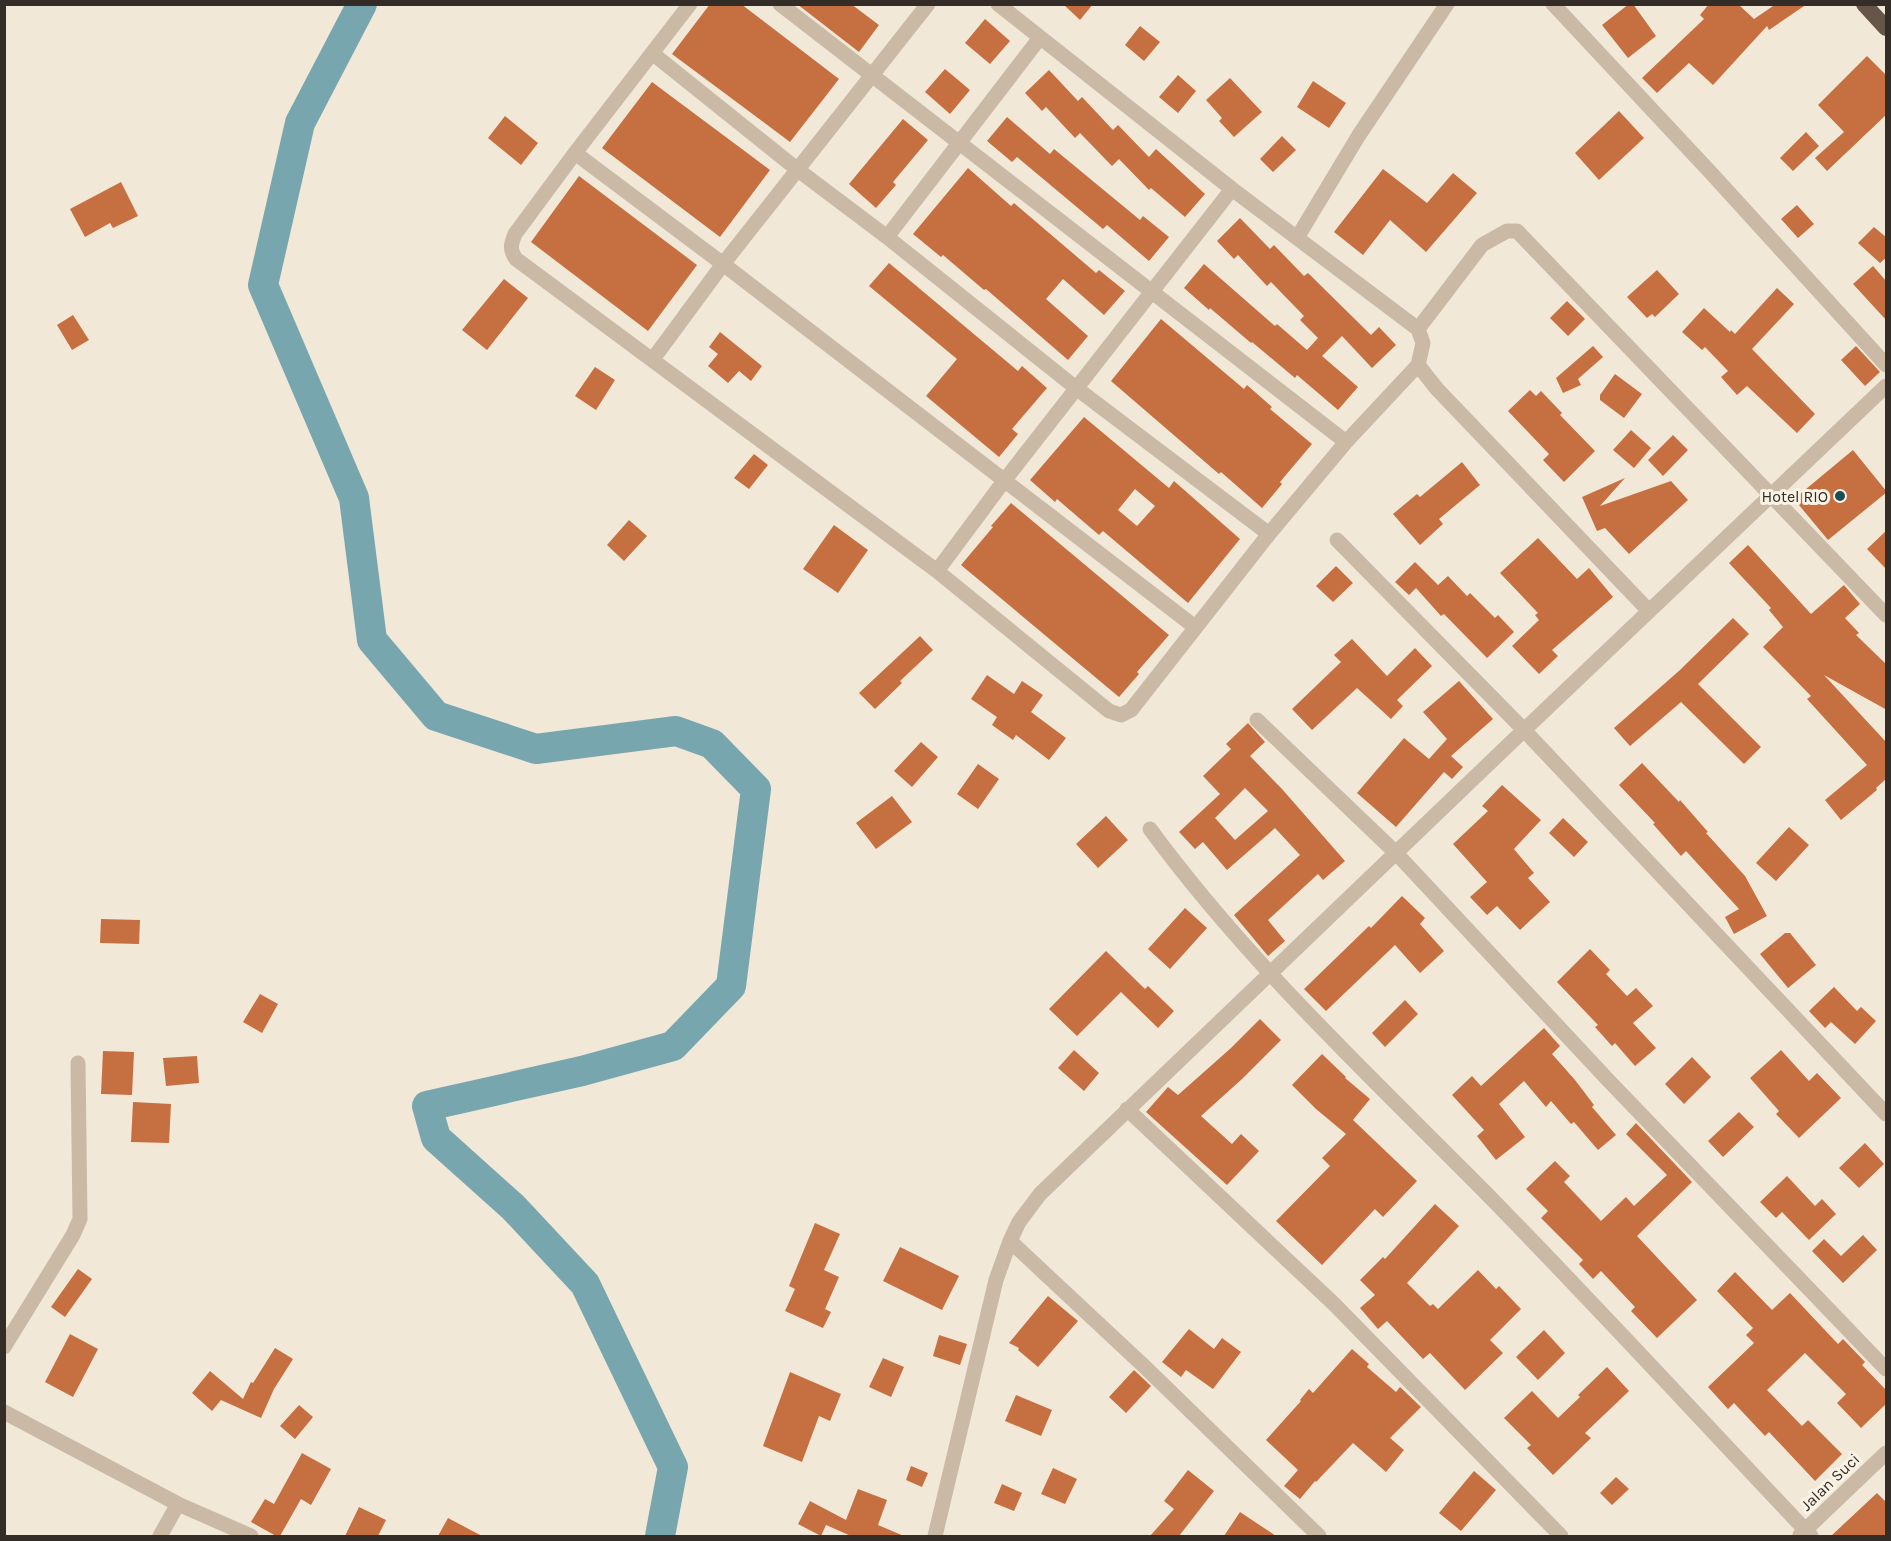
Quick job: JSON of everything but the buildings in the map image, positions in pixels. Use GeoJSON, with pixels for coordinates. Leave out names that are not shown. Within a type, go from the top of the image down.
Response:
{"type":"FeatureCollection","features":[{"type":"Feature","properties":{"kind":"highway"},"geometry":{"type":"LineString","coordinates":[[1864,4],[1887,28]]}},
{"type":"Feature","properties":{"kind":"street"},"geometry":{"type":"LineString","coordinates":[[690,4],[515,234],[510,245],[512,253],[516,259],[937,571],[1116,714],[1126,714],[1269,534],[1346,442],[1418,365],[1423,343],[1418,329],[1232,189],[1039,39],[998,4]]}},
{"type":"Feature","properties":{"kind":"street"},"geometry":{"type":"LineString","coordinates":[[780,4],[1346,442]]}},
{"type":"Feature","properties":{"kind":"street"},"geometry":{"type":"LineString","coordinates":[[653,359],[723,264],[928,4]]}},
{"type":"Feature","properties":{"kind":"street"},"geometry":{"type":"LineString","coordinates":[[1297,238],[1359,135],[1447,4]]}},
{"type":"Feature","properties":{"kind":"street"},"geometry":{"type":"LineString","coordinates":[[1553,4],[1887,365]]}},
{"type":"Feature","properties":{"kind":"street"},"geometry":{"type":"LineString","coordinates":[[887,237],[1039,39]]}},
{"type":"Feature","properties":{"kind":"street"},"geometry":{"type":"LineString","coordinates":[[652,53],[798,171],[887,237],[1076,388],[1269,534]]}},
{"type":"Feature","properties":{"kind":"street"},"geometry":{"type":"LineString","coordinates":[[575,153],[1195,627]]}},
{"type":"Feature","properties":{"kind":"street"},"geometry":{"type":"LineString","coordinates":[[937,571],[1004,481],[1232,189]]}},
{"type":"Feature","properties":{"kind":"street"},"geometry":{"type":"LineString","coordinates":[[1418,329],[1482,245],[1507,231],[1517,231],[1887,615]]}},
{"type":"Feature","properties":{"kind":"street"},"geometry":{"type":"LineString","coordinates":[[1418,365],[1437,388],[1649,611]]}},
{"type":"Feature","properties":{"kind":"street"},"geometry":{"type":"LineString","coordinates":[[935,1536],[996,1280],[1019,1222],[1040,1194],[1887,386]]}},
{"type":"Feature","properties":{"kind":"street"},"geometry":{"type":"LineString","coordinates":[[1337,540],[1524,730],[1887,1114]]}},
{"type":"Feature","properties":{"kind":"street"},"geometry":{"type":"LineString","coordinates":[[1257,720],[1396,853],[1618,1089],[1887,1369]]}},
{"type":"Feature","properties":{"kind":"street"},"geometry":{"type":"LineString","coordinates":[[1150,829],[1204,899],[1270,975],[1527,1235],[1805,1534]]}},
{"type":"Feature","properties":{"kind":"street"},"geometry":{"type":"LineString","coordinates":[[4,1347],[73,1235],[80,1219],[78,1063]]}},
{"type":"Feature","properties":{"kind":"street"},"geometry":{"type":"LineString","coordinates":[[1127,1109],[1334,1304],[1561,1536]]}},
{"type":"Feature","properties":{"kind":"street"},"geometry":{"type":"LineString","coordinates":[[1010,1241],[1146,1368],[1319,1536]]}},
{"type":"Feature","properties":{"kind":"street"},"geometry":{"type":"LineString","coordinates":[[4,1412],[178,1504],[251,1536]]}},
{"type":"Feature","properties":{"kind":"street","name":"Jalan Suci"},"geometry":{"type":"LineString","coordinates":[[1805,1534],[1887,1453]]}},
{"type":"Feature","properties":{"kind":"street"},"geometry":{"type":"LineString","coordinates":[[159,1536],[178,1504]]}},
{"type":"Feature","properties":{"kind":"waterway"},"geometry":{"type":"LineString","coordinates":[[362,4],[300,123],[263,285],[354,498],[372,640],[436,716],[536,749],[676,731],[712,744],[756,789],[731,986],[673,1046],[582,1071],[427,1106],[436,1138],[513,1207],[585,1284],[673,1467],[660,1536]]}},
{"type":"Feature","properties":{"kind":"place","name":"Hotel RIO"},"geometry":{"type":"Point","coordinates":[1840,496]}}]}
